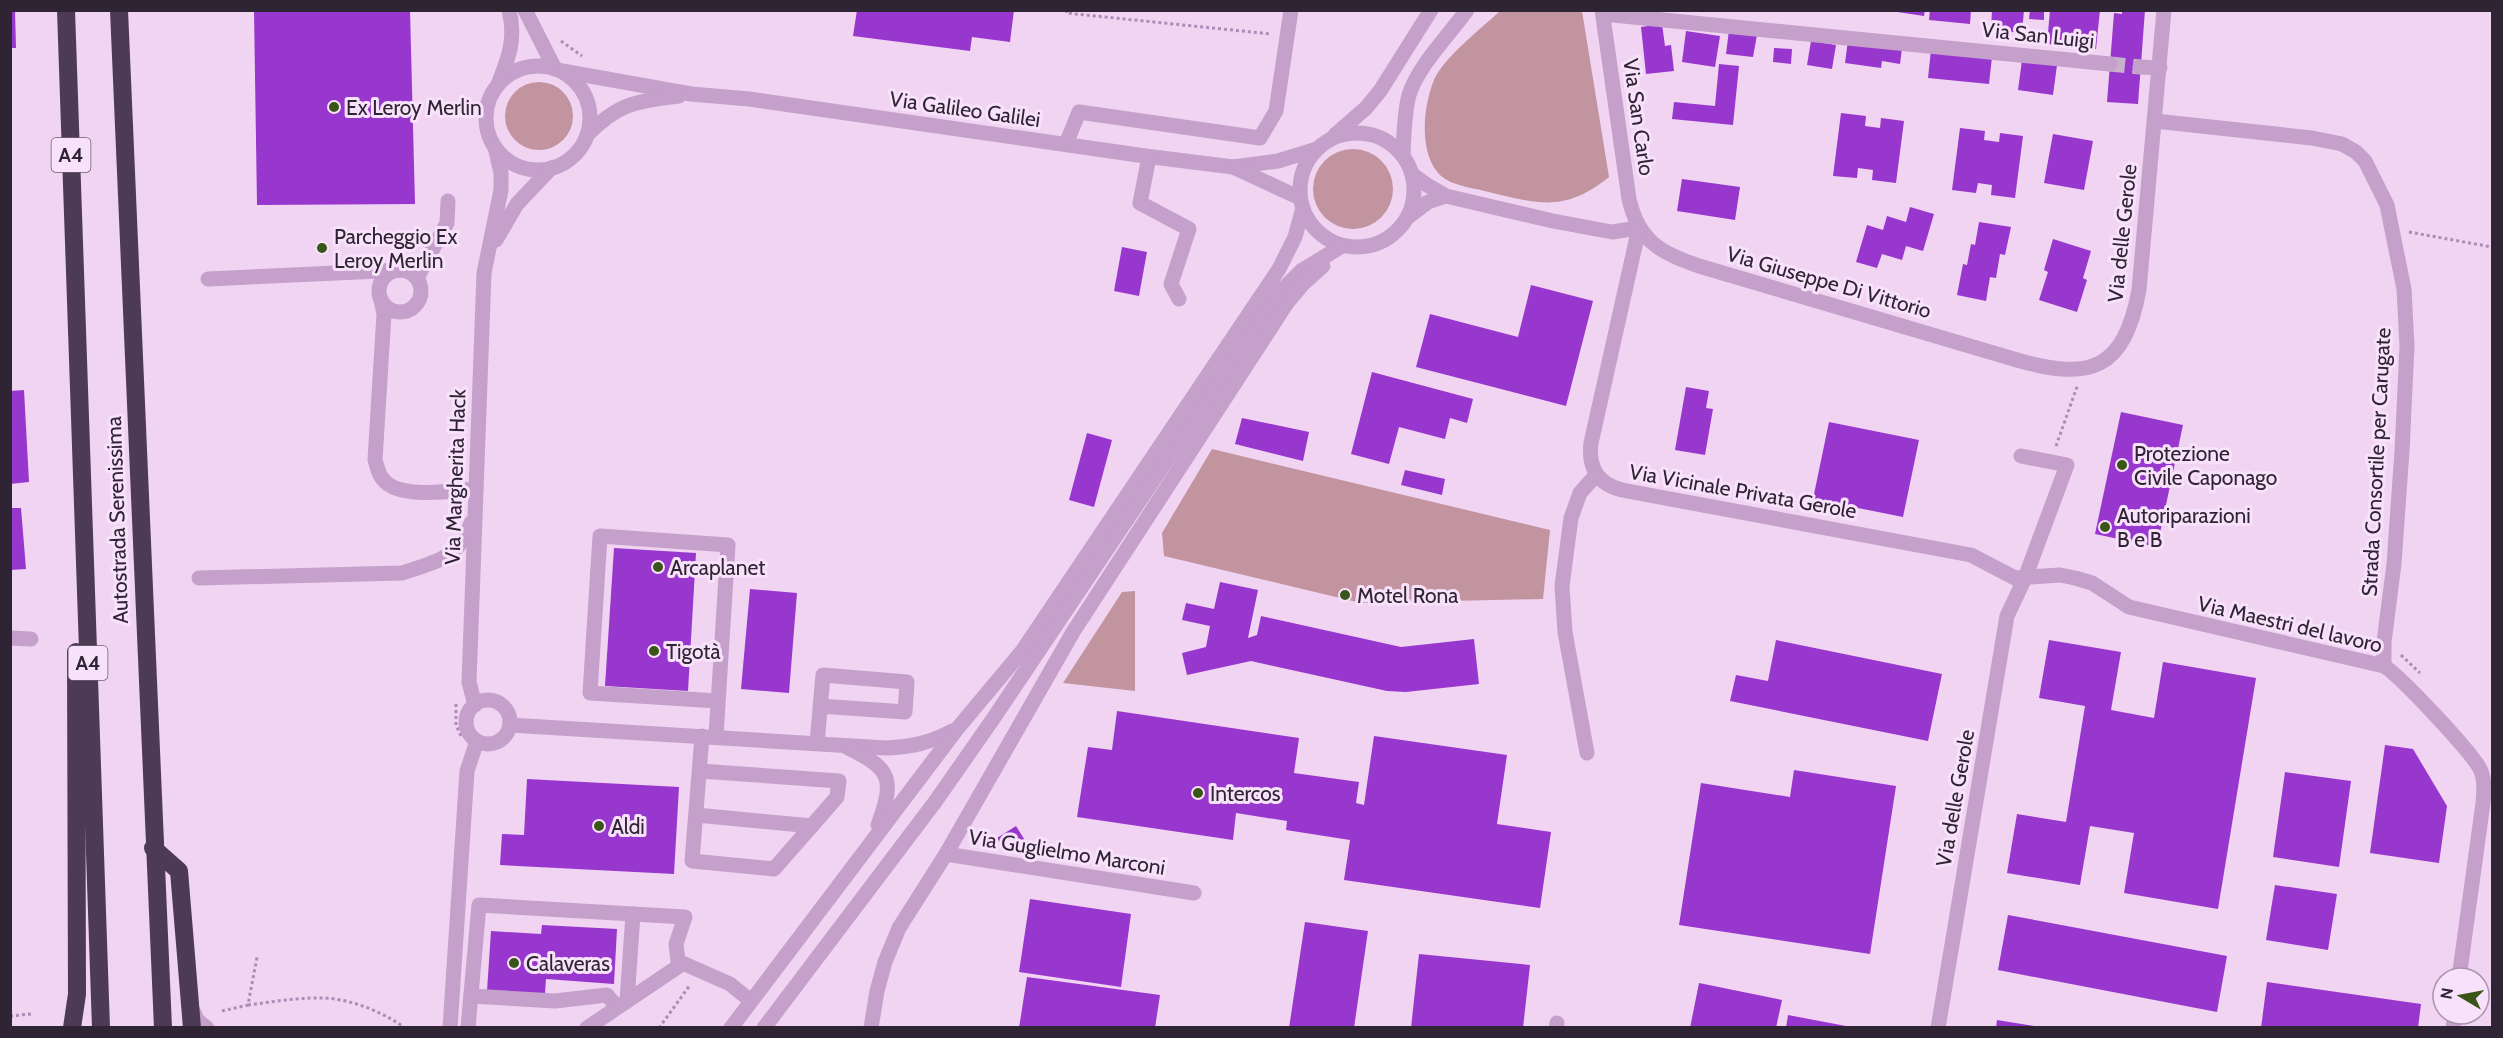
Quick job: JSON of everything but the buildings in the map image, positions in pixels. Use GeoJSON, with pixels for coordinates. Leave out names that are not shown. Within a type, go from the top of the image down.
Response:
{"type":"FeatureCollection","features":[{"type":"Feature","properties":{"kind":"highway","name":"Autostrada Serenissima"},"geometry":{"type":"LineString","coordinates":[[66,10],[101,1028]]}},
{"type":"Feature","properties":{"kind":"highway","name":"Autostrada Serenissima"},"geometry":{"type":"LineString","coordinates":[[119,10],[153,848],[163,1028]]}},
{"type":"Feature","properties":{"kind":"highway"},"geometry":{"type":"LineString","coordinates":[[72,1028],[77,994],[75,299]]}},
{"type":"Feature","properties":{"kind":"highway"},"geometry":{"type":"LineString","coordinates":[[153,848],[179,871],[192,1028]]}},
{"type":"Feature","properties":{"kind":"highway"},"geometry":{"type":"LineString","coordinates":[[65,1028],[77,994]]}},
{"type":"Feature","properties":{"kind":"street"},"geometry":{"type":"LineString","coordinates":[[498,84],[512,72],[528,66],[545,66],[558,70],[574,80],[589,105],[590,120],[587,135],[573,156],[551,168],[535,170],[506,159],[495,147],[489,135],[487,108],[513,41],[513,23],[509,10]]}},
{"type":"Feature","properties":{"kind":"street"},"geometry":{"type":"LineString","coordinates":[[525,10],[558,70]]}},
{"type":"Feature","properties":{"kind":"street"},"geometry":{"type":"LineString","coordinates":[[1066,144],[1079,112],[1260,138],[1276,111],[1291,10]]}},
{"type":"Feature","properties":{"kind":"street"},"geometry":{"type":"LineString","coordinates":[[731,1028],[957,729],[1023,650],[1279,269],[1295,237],[1301,203],[1303,172],[1317,149],[1366,108],[1380,92],[1431,10]]}},
{"type":"Feature","properties":{"kind":"street"},"geometry":{"type":"LineString","coordinates":[[1403,155],[1405,115],[1410,91],[1417,77],[1467,10]]}},
{"type":"Feature","properties":{"kind":"street"},"geometry":{"type":"LineString","coordinates":[[1450,33],[1476,10]]}},
{"type":"Feature","properties":{"kind":"street","name":"Via delle Gerole"},"geometry":{"type":"LineString","coordinates":[[2017,360],[2061,371],[2083,369],[2102,362],[2125,335],[2134,314],[2139,290],[2164,10]]}},
{"type":"Feature","properties":{"kind":"street","name":"Via San Luigi"},"geometry":{"type":"LineString","coordinates":[[1602,12],[2110,64]]}},
{"type":"Feature","properties":{"kind":"street","name":"Via San Carlo"},"geometry":{"type":"LineString","coordinates":[[1602,12],[1629,199],[1640,228]]}},
{"type":"Feature","properties":{"kind":"street"},"geometry":{"type":"LineString","coordinates":[[2140,67],[2160,68]]}},
{"type":"Feature","properties":{"kind":"street","name":"Via Galileo Galilei"},"geometry":{"type":"LineString","coordinates":[[558,70],[691,94],[749,99],[1233,167],[1278,161],[1317,149]]}},
{"type":"Feature","properties":{"kind":"street","name":"Via Galileo Galilei"},"geometry":{"type":"LineString","coordinates":[[587,135],[603,118],[619,108],[633,103],[691,94]]}},
{"type":"Feature","properties":{"kind":"street","name":"Strada Consortile per Carugate"},"geometry":{"type":"LineString","coordinates":[[2155,121],[2312,138],[2342,144],[2361,157],[2374,176],[2387,205],[2404,289],[2407,346],[2394,564],[2384,642],[2384,666]]}},
{"type":"Feature","properties":{"kind":"street"},"geometry":{"type":"LineString","coordinates":[[1330,139],[1347,133],[1368,133],[1388,141],[1403,155],[1412,174],[1415,193],[1408,218]]}},
{"type":"Feature","properties":{"kind":"street","name":"Via Margherita Hack"},"geometry":{"type":"LineString","coordinates":[[475,705],[469,682],[484,273],[501,190],[501,173],[495,147]]}},
{"type":"Feature","properties":{"kind":"street"},"geometry":{"type":"LineString","coordinates":[[1149,157],[1140,203],[1189,229],[1171,284],[1179,299]]}},
{"type":"Feature","properties":{"kind":"street","name":"Via Galileo Galilei"},"geometry":{"type":"LineString","coordinates":[[1233,167],[1301,203]]}},
{"type":"Feature","properties":{"kind":"street","name":"Via Margherita Hack"},"geometry":{"type":"LineString","coordinates":[[490,250],[516,204],[551,168]]}},
{"type":"Feature","properties":{"kind":"street"},"geometry":{"type":"LineString","coordinates":[[1412,174],[1427,186],[1446,196],[1612,232],[1640,228],[1590,443],[1590,459],[1596,475],[1580,493],[1571,518],[1562,586],[1565,632],[1587,753]]}},
{"type":"Feature","properties":{"kind":"street"},"geometry":{"type":"LineString","coordinates":[[1301,203],[1317,231],[1328,240],[1347,247],[1367,247],[1396,233],[1408,218],[1428,202],[1446,196]]}},
{"type":"Feature","properties":{"kind":"street"},"geometry":{"type":"LineString","coordinates":[[417,278],[447,223],[448,201]]}},
{"type":"Feature","properties":{"kind":"street","name":"Via Giuseppe Di Vittorio"},"geometry":{"type":"LineString","coordinates":[[1640,228],[1662,251],[1699,266],[2017,360]]}},
{"type":"Feature","properties":{"kind":"street"},"geometry":{"type":"LineString","coordinates":[[946,854],[1073,632],[1276,319],[1303,284],[1347,247]]}},
{"type":"Feature","properties":{"kind":"street"},"geometry":{"type":"LineString","coordinates":[[764,1028],[935,802],[1279,293],[1300,272],[1347,247]]}},
{"type":"Feature","properties":{"kind":"street"},"geometry":{"type":"LineString","coordinates":[[363,270],[374,279],[384,314],[375,460],[379,475],[387,484],[408,491],[476,489]]}},
{"type":"Feature","properties":{"kind":"street"},"geometry":{"type":"LineString","coordinates":[[208,279],[363,270],[402,270],[417,278],[422,291],[421,297],[413,309],[394,318],[384,328]]}},
{"type":"Feature","properties":{"kind":"street"},"geometry":{"type":"LineString","coordinates":[[402,270],[390,272],[385,276],[379,288],[380,297],[394,312],[406,312]]}},
{"type":"Feature","properties":{"kind":"street"},"geometry":{"type":"LineString","coordinates":[[2021,456],[2050,462]]}},
{"type":"Feature","properties":{"kind":"street","name":"Via delle Gerole"},"geometry":{"type":"LineString","coordinates":[[1938,1028],[2007,616],[2025,578],[2067,465],[2050,462]]}},
{"type":"Feature","properties":{"kind":"street","name":"Via Vicinale Privata Gerole"},"geometry":{"type":"LineString","coordinates":[[1596,475],[1605,484],[1622,490],[1971,555],[1988,562],[2003,573],[2015,578],[2025,578]]}},
{"type":"Feature","properties":{"kind":"street"},"geometry":{"type":"LineString","coordinates":[[199,578],[402,573],[432,564],[454,552],[467,537],[475,512]]}},
{"type":"Feature","properties":{"kind":"street"},"geometry":{"type":"LineString","coordinates":[[700,771],[839,781],[837,797],[774,870],[692,861],[700,771],[718,701],[728,544],[600,536],[590,693],[718,701]]}},
{"type":"Feature","properties":{"kind":"street","name":"Via Maestri del lavoro"},"geometry":{"type":"LineString","coordinates":[[2025,578],[2060,575],[2075,578],[2092,583],[2129,607],[2384,666],[2400,678],[2475,760],[2484,781],[2462,966]]}},
{"type":"Feature","properties":{"kind":"street"},"geometry":{"type":"LineString","coordinates":[[10,638],[31,639]]}},
{"type":"Feature","properties":{"kind":"street"},"geometry":{"type":"LineString","coordinates":[[818,743],[820,706],[823,675],[907,682],[905,712],[820,706]]}},
{"type":"Feature","properties":{"kind":"street"},"geometry":{"type":"LineString","coordinates":[[481,701],[496,702],[507,711],[510,725],[508,732],[498,742],[491,744],[477,741],[468,731],[466,724],[467,717],[475,705],[481,701]]}},
{"type":"Feature","properties":{"kind":"street"},"geometry":{"type":"LineString","coordinates":[[510,725],[886,748],[933,742],[957,729]]}},
{"type":"Feature","properties":{"kind":"street"},"geometry":{"type":"LineString","coordinates":[[450,1028],[467,771],[477,741]]}},
{"type":"Feature","properties":{"kind":"street"},"geometry":{"type":"LineString","coordinates":[[840,744],[872,760],[886,778],[889,795],[874,838]]}},
{"type":"Feature","properties":{"kind":"street"},"geometry":{"type":"LineString","coordinates":[[696,815],[812,826]]}},
{"type":"Feature","properties":{"kind":"street","name":"Via Guglielmo Marconi"},"geometry":{"type":"LineString","coordinates":[[872,1028],[879,981],[891,944],[946,854],[1194,893]]}},
{"type":"Feature","properties":{"kind":"street"},"geometry":{"type":"LineString","coordinates":[[468,1028],[479,905],[685,917],[675,951],[678,961],[730,984],[751,1001]]}},
{"type":"Feature","properties":{"kind":"street"},"geometry":{"type":"LineString","coordinates":[[622,1004],[633,914]]}},
{"type":"Feature","properties":{"kind":"street"},"geometry":{"type":"LineString","coordinates":[[587,1028],[682,964]]}},
{"type":"Feature","properties":{"kind":"street"},"geometry":{"type":"LineString","coordinates":[[471,996],[555,1001],[607,994],[622,1004]]}},
{"type":"Feature","properties":{"kind":"street"},"geometry":{"type":"LineString","coordinates":[[189,1003],[198,1021],[207,1028]]}},
{"type":"Feature","properties":{"kind":"path"},"geometry":{"type":"LineString","coordinates":[[1067,10],[1066,13],[1288,36]]}},
{"type":"Feature","properties":{"kind":"path"},"geometry":{"type":"LineString","coordinates":[[2392,229],[2493,247]]}},
{"type":"Feature","properties":{"kind":"path"},"geometry":{"type":"LineString","coordinates":[[2050,462],[2083,369]]}},
{"type":"Feature","properties":{"kind":"path"},"geometry":{"type":"LineString","coordinates":[[248,1005],[258,957]]}},
{"type":"Feature","properties":{"kind":"path"},"geometry":{"type":"LineString","coordinates":[[659,1028],[701,972]]}},
{"type":"Feature","properties":{"kind":"path"},"geometry":{"type":"LineString","coordinates":[[222,1011],[248,1005],[320,997],[374,1011],[405,1028]]}},
{"type":"Feature","properties":{"kind":"path"},"geometry":{"type":"LineString","coordinates":[[10,1016],[31,1014]]}},
{"type":"Feature","properties":{"kind":"shaded area"},"geometry":{"type":"Polygon","coordinates":[[[1500,11],[1582,11],[1609,177],[1593,189],[1563,201],[1535,202],[1462,186],[1441,176],[1434,167],[1426,143],[1425,116],[1434,80],[1454,53],[1500,11]]]}},
{"type":"Feature","properties":{"kind":"shaded area"},"geometry":{"type":"Polygon","coordinates":[[[539,82],[552,84],[563,92],[571,103],[573,116],[571,129],[563,140],[552,148],[539,150],[526,148],[515,140],[507,129],[505,116],[507,103],[515,92],[526,84],[539,82]]]}},
{"type":"Feature","properties":{"kind":"shaded area"},"geometry":{"type":"Polygon","coordinates":[[[1345,149],[1361,149],[1382,160],[1393,181],[1393,197],[1382,218],[1361,229],[1345,229],[1331,223],[1319,211],[1313,197],[1313,181],[1319,167],[1331,155],[1345,149]]]}},
{"type":"Feature","properties":{"kind":"shaded area"},"geometry":{"type":"Polygon","coordinates":[[[1212,449],[1550,530],[1543,599],[1361,603],[1164,556],[1162,533],[1212,449]]]}},
{"type":"Feature","properties":{"kind":"shaded area"},"geometry":{"type":"Polygon","coordinates":[[[1135,591],[1135,691],[1063,683],[1122,592],[1135,591]]]}},
{"type":"Feature","properties":{"kind":"tunnel"},"geometry":{"type":"LineString","coordinates":[[2110,64],[2140,67]]}},
{"type":"Feature","properties":{"kind":"place","name":"Ex Leroy Merlin"},"geometry":{"type":"Point","coordinates":[334,107]}},
{"type":"Feature","properties":{"kind":"place","name":"Parcheggio Ex Leroy Merlin"},"geometry":{"type":"Point","coordinates":[322,248]}},
{"type":"Feature","properties":{"kind":"place","name":"Protezione Civile Caponago"},"geometry":{"type":"Point","coordinates":[2122,465]}},
{"type":"Feature","properties":{"kind":"place","name":"Autoriparazioni B e B"},"geometry":{"type":"Point","coordinates":[2105,527]}},
{"type":"Feature","properties":{"kind":"place","name":"Arcaplanet"},"geometry":{"type":"Point","coordinates":[658,567]}},
{"type":"Feature","properties":{"kind":"place","name":"Motel Rona"},"geometry":{"type":"Point","coordinates":[1345,595]}},
{"type":"Feature","properties":{"kind":"place","name":"Tigotà"},"geometry":{"type":"Point","coordinates":[654,651]}},
{"type":"Feature","properties":{"kind":"place","name":"Intercos"},"geometry":{"type":"Point","coordinates":[1198,793]}},
{"type":"Feature","properties":{"kind":"place","name":"Aldi"},"geometry":{"type":"Point","coordinates":[599,826]}},
{"type":"Feature","properties":{"kind":"place","name":"Calaveras"},"geometry":{"type":"Point","coordinates":[514,963]}}]}
